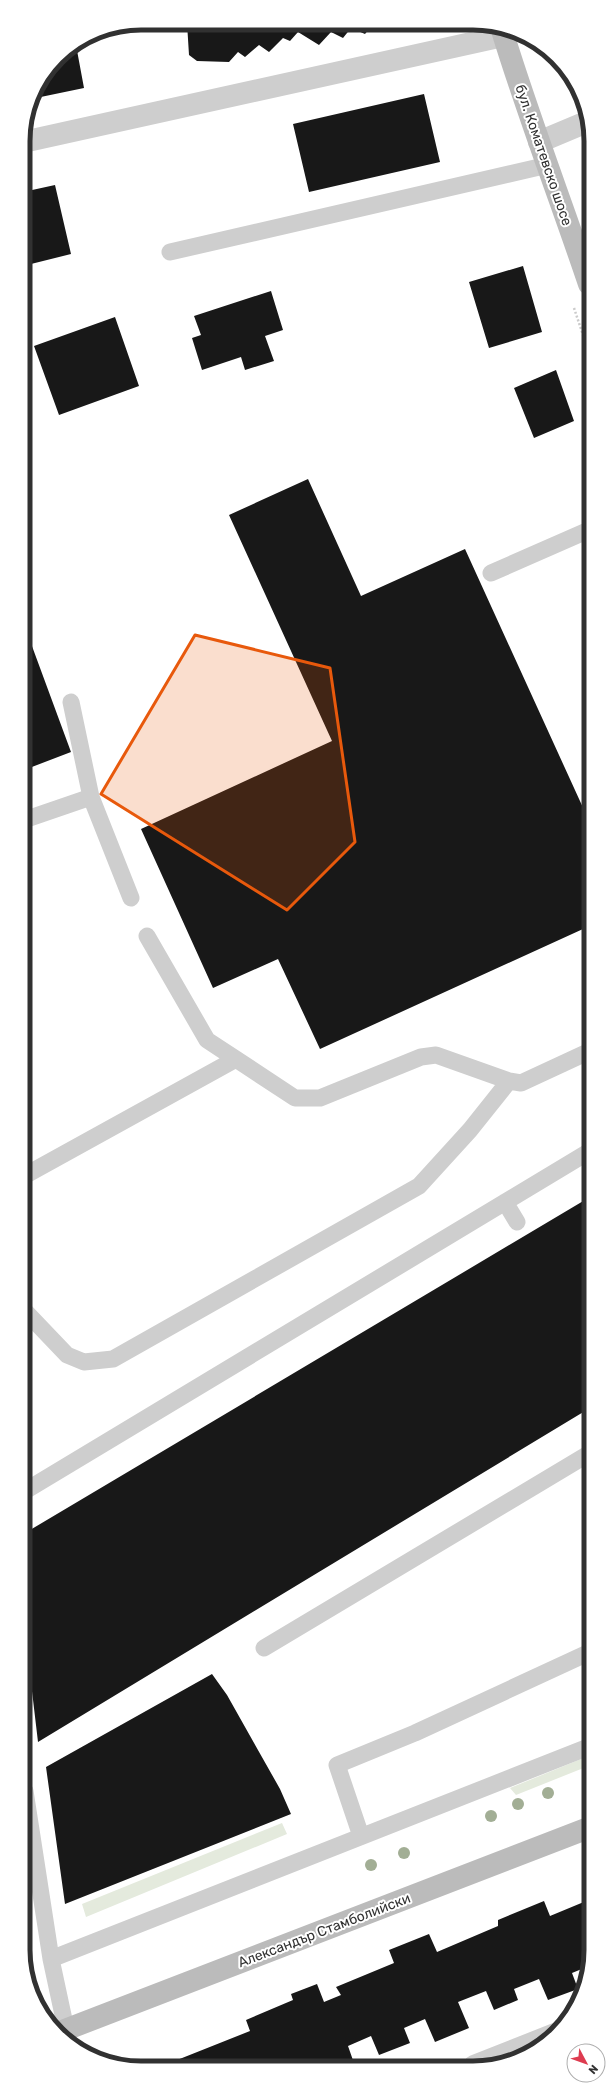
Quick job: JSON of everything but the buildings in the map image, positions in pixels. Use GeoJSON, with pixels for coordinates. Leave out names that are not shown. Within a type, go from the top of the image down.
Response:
{"type":"FeatureCollection","features":[{"type":"Feature","properties":{"kind":"street"},"geometry":{"type":"LineString","coordinates":[[30,140],[496,32]]}},
{"type":"Feature","properties":{"kind":"street","name":"бул. Коматевско шосе"},"geometry":{"type":"LineString","coordinates":[[503,34],[538,142],[548,165],[584,269]]}},
{"type":"Feature","properties":{"kind":"street"},"geometry":{"type":"LineString","coordinates":[[538,142],[583,124]]}},
{"type":"Feature","properties":{"kind":"street","name":"Александър Стамболийски"},"geometry":{"type":"LineString","coordinates":[[64,2030],[584,1830]]}},
{"type":"Feature","properties":{"kind":"street"},"geometry":{"type":"LineString","coordinates":[[490,2060],[535,2042]]}},
{"type":"Feature","properties":{"kind":"lane"},"geometry":{"type":"LineString","coordinates":[[170,252],[548,165]]}},
{"type":"Feature","properties":{"kind":"lane"},"geometry":{"type":"LineString","coordinates":[[491,573],[584,532]]}},
{"type":"Feature","properties":{"kind":"lane"},"geometry":{"type":"LineString","coordinates":[[71,702],[91,797],[131,898]]}},
{"type":"Feature","properties":{"kind":"lane"},"geometry":{"type":"LineString","coordinates":[[30,818],[91,797]]}},
{"type":"Feature","properties":{"kind":"lane"},"geometry":{"type":"LineString","coordinates":[[147,936],[207,1040],[295,1098],[320,1098],[421,1057],[436,1055],[509,1081],[522,1083],[584,1054]]}},
{"type":"Feature","properties":{"kind":"lane"},"geometry":{"type":"LineString","coordinates":[[30,1173],[236,1058]]}},
{"type":"Feature","properties":{"kind":"lane"},"geometry":{"type":"LineString","coordinates":[[30,1317],[67,1355],[84,1362],[113,1358],[419,1186],[470,1130],[509,1081]]}},
{"type":"Feature","properties":{"kind":"lane"},"geometry":{"type":"LineString","coordinates":[[30,1488],[584,1155]]}},
{"type":"Feature","properties":{"kind":"lane"},"geometry":{"type":"LineString","coordinates":[[505,1202],[517,1222]]}},
{"type":"Feature","properties":{"kind":"lane"},"geometry":{"type":"LineString","coordinates":[[264,1648],[584,1457]]}},
{"type":"Feature","properties":{"kind":"lane"},"geometry":{"type":"LineString","coordinates":[[361,1836],[337,1765],[416,1734],[584,1659]]}},
{"type":"Feature","properties":{"kind":"lane"},"geometry":{"type":"LineString","coordinates":[[51,1959],[584,1748]]}},
{"type":"Feature","properties":{"kind":"lane"},"geometry":{"type":"LineString","coordinates":[[30,1823],[62,2029]]}},
{"type":"Feature","properties":{"kind":"highlighted area"},"geometry":{"type":"Polygon","coordinates":[[[195,635],[330,668],[355,842],[287,910],[101,794],[195,635]]]}},
{"type":"Feature","properties":{"kind":"shaded area"},"geometry":{"type":"Polygon","coordinates":[[[584,1758],[584,1768],[516,1795],[510,1788],[584,1758]]]}},
{"type":"Feature","properties":{"kind":"shaded area"},"geometry":{"type":"Polygon","coordinates":[[[282,1823],[287,1834],[86,1917],[82,1904],[282,1823]]]}}]}
